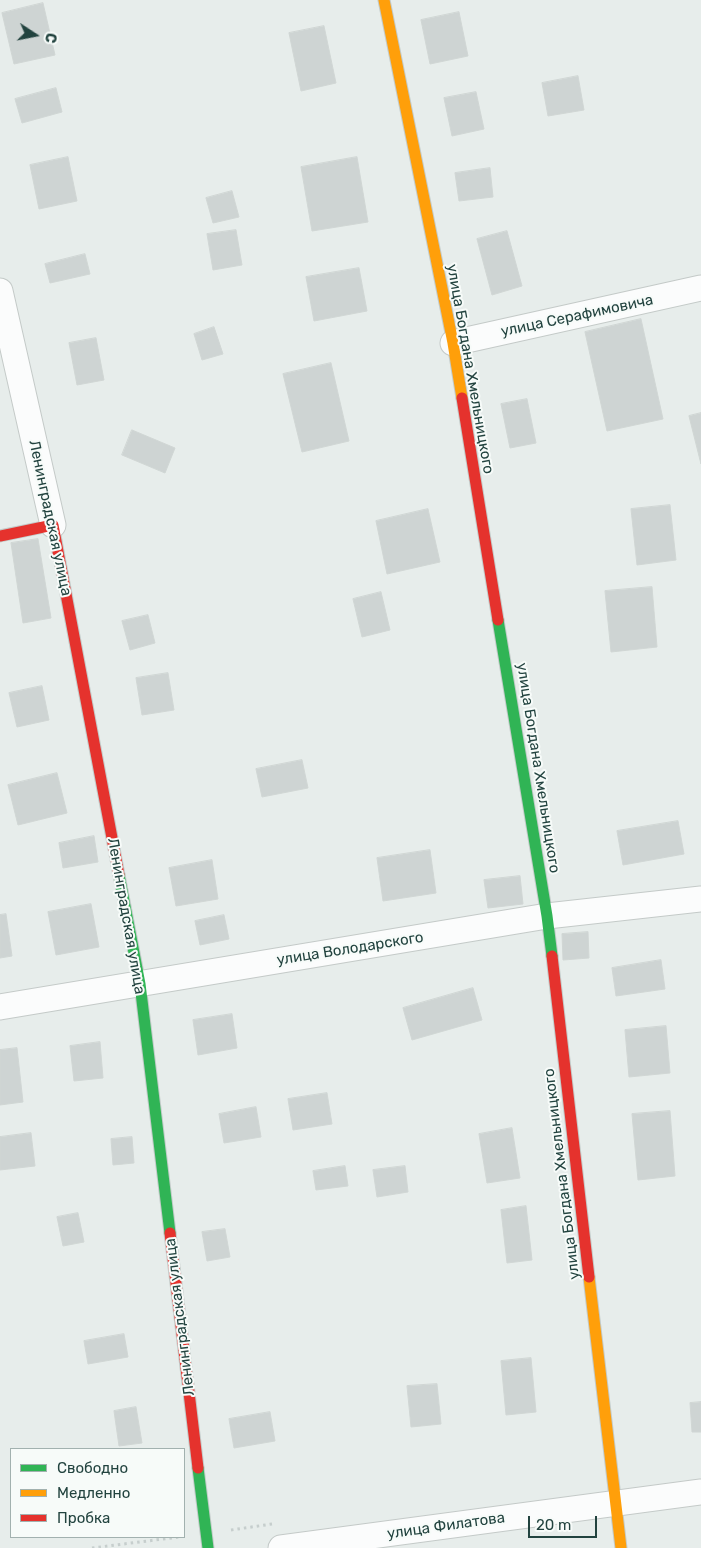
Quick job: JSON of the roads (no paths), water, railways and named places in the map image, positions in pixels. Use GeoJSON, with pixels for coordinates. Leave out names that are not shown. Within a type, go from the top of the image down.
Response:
{"type":"FeatureCollection","features":[{"type":"Feature","properties":{"kind":"street","name":"улица Богдана Хмельницкого"},"geometry":{"type":"LineString","coordinates":[[384,0],[453,343],[547,916],[621,1548]]}},
{"type":"Feature","properties":{"kind":"street","name":"улица Серафимовича"},"geometry":{"type":"LineString","coordinates":[[453,343],[701,288]]}},
{"type":"Feature","properties":{"kind":"street","name":"Ленинградская улица"},"geometry":{"type":"LineString","coordinates":[[0,291],[53,525],[140,984],[208,1548]]}},
{"type":"Feature","properties":{"kind":"street"},"geometry":{"type":"LineString","coordinates":[[0,536],[53,525]]}},
{"type":"Feature","properties":{"kind":"street","name":"улица Володарского"},"geometry":{"type":"LineString","coordinates":[[0,1007],[547,916],[701,899]]}},
{"type":"Feature","properties":{"kind":"street","name":"улица Филатова"},"geometry":{"type":"LineString","coordinates":[[281,1548],[701,1492]]}}]}
